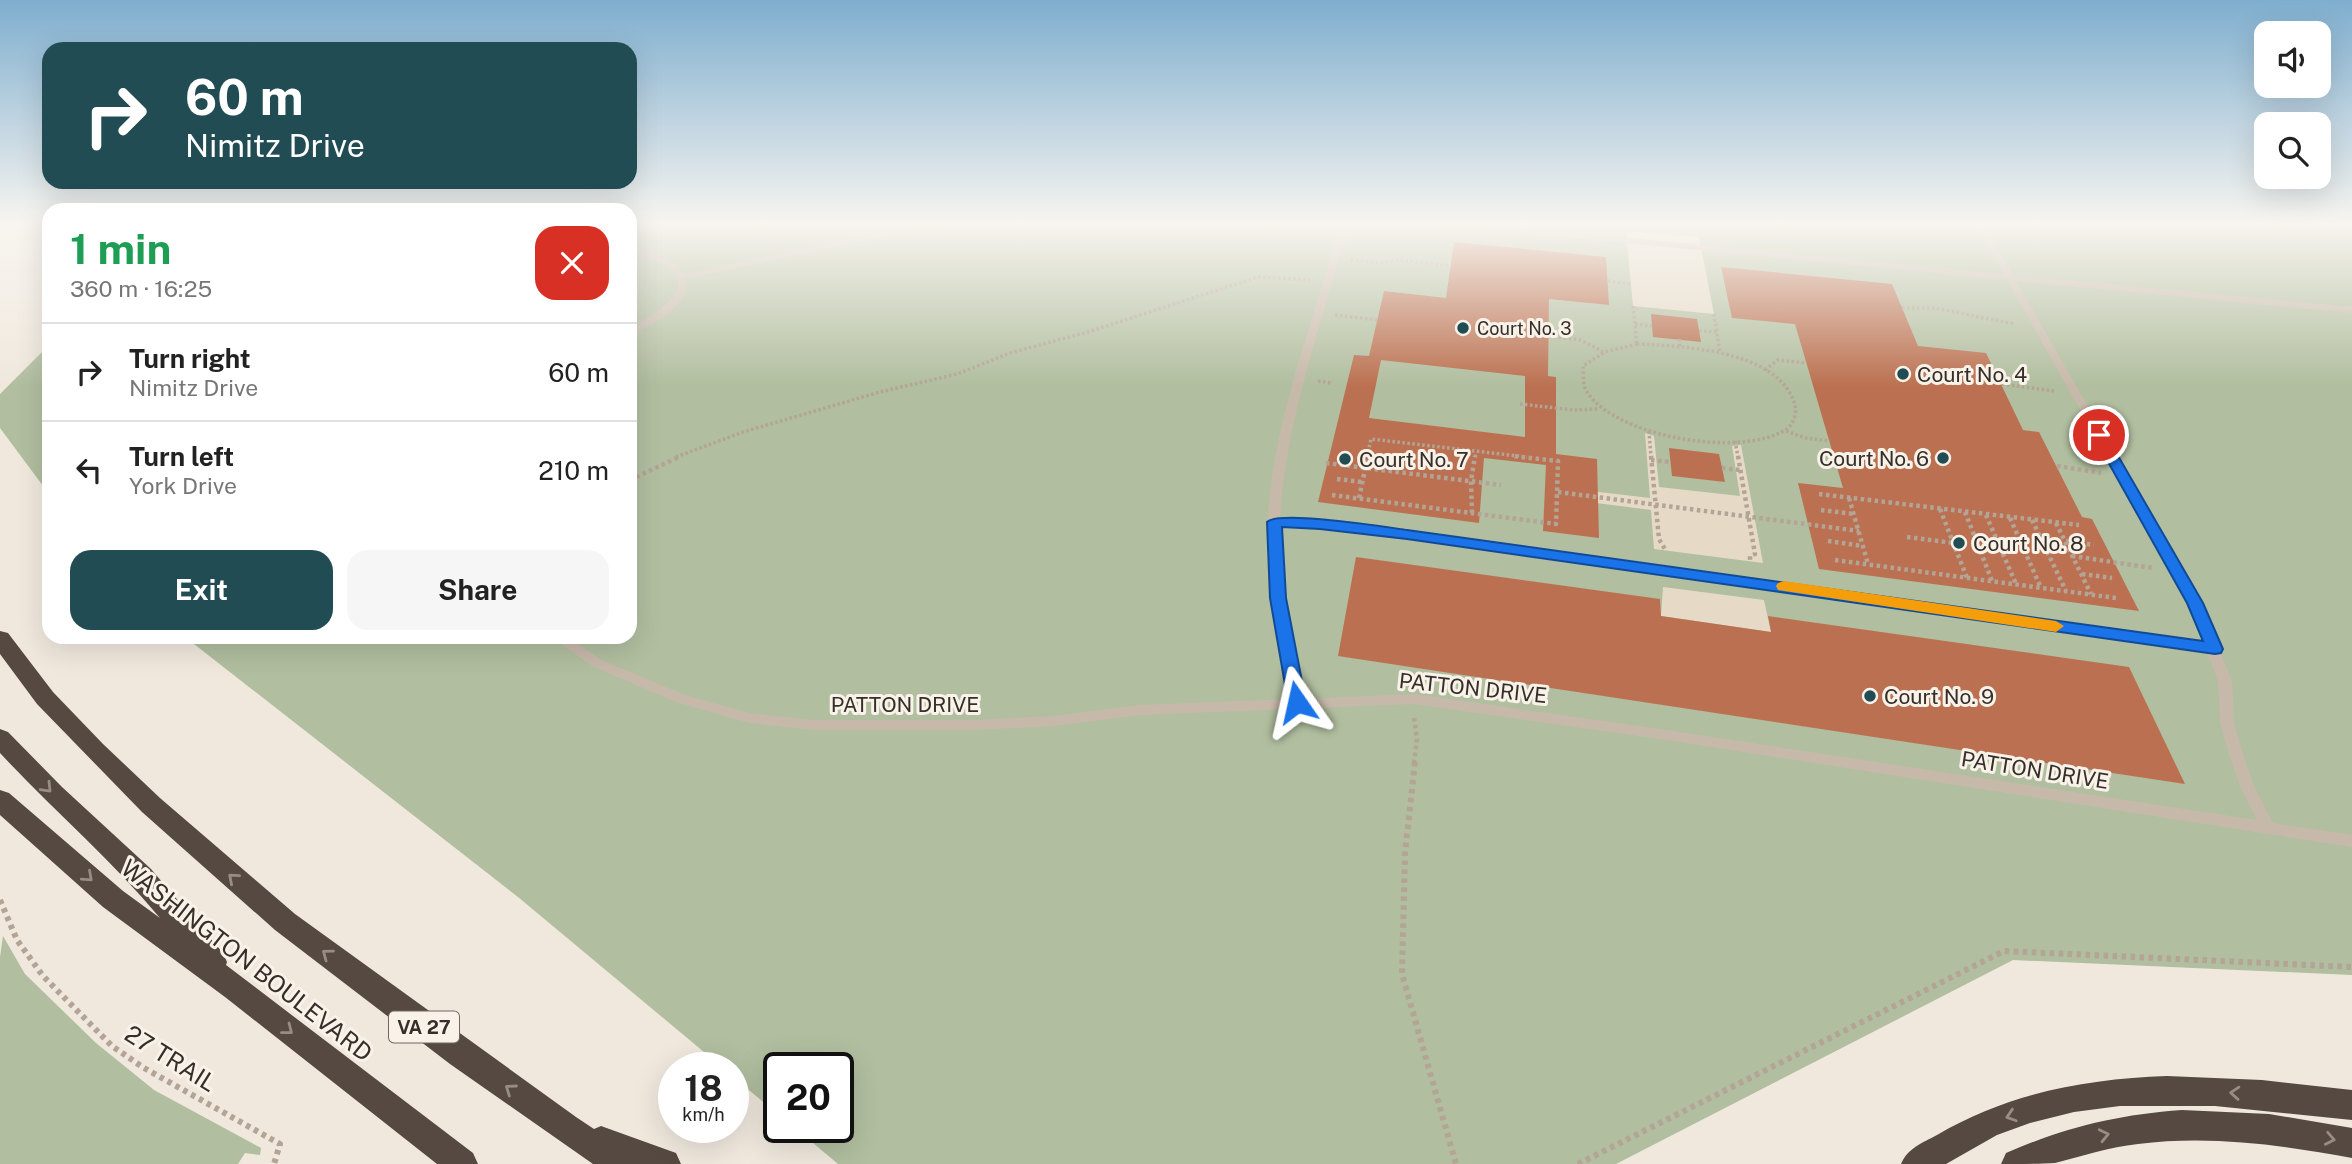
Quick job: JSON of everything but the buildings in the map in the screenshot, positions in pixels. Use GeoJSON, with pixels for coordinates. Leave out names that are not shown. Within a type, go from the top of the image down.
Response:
{"type":"FeatureCollection","features":[{"type":"Feature","properties":{"kind":"highway","name":"VA 27"},"geometry":{"type":"LineString","coordinates":[[0,638],[45,698],[151,805],[285,922],[451,1047],[621,1164]]}},
{"type":"Feature","properties":{"kind":"highway"},"geometry":{"type":"LineString","coordinates":[[0,664],[45,698]]}},
{"type":"Feature","properties":{"kind":"highway"},"geometry":{"type":"LineString","coordinates":[[0,738],[53,794],[142,877],[235,988]]}},
{"type":"Feature","properties":{"kind":"highway","name":"WASHINGTON BOULEVARD"},"geometry":{"type":"LineString","coordinates":[[0,800],[113,899],[235,988],[462,1164]]}},
{"type":"Feature","properties":{"kind":"highway"},"geometry":{"type":"LineString","coordinates":[[1917,1164],[1989,1123],[2037,1108],[2134,1091],[2183,1090],[2352,1105]]}},
{"type":"Feature","properties":{"kind":"highway"},"geometry":{"type":"LineString","coordinates":[[2291,1098],[2352,1113]]}},
{"type":"Feature","properties":{"kind":"highway"},"geometry":{"type":"LineString","coordinates":[[2017,1164],[2074,1142],[2116,1132],[2158,1127],[2241,1126],[2352,1143]]}},
{"type":"Feature","properties":{"kind":"highway"},"geometry":{"type":"LineString","coordinates":[[565,1128],[665,1164]]}},
{"type":"Feature","properties":{"kind":"lane"},"geometry":{"type":"LineString","coordinates":[[637,328],[659,318],[672,307],[684,288],[682,277]]}},
{"type":"Feature","properties":{"kind":"lane"},"geometry":{"type":"LineString","coordinates":[[1297,702],[1278,598],[1274,522],[1284,438],[1331,277]]}},
{"type":"Feature","properties":{"kind":"lane"},"geometry":{"type":"LineString","coordinates":[[2004,277],[2352,310]]}},
{"type":"Feature","properties":{"kind":"lane"},"geometry":{"type":"LineString","coordinates":[[2011,278],[2178,572],[2215,649],[2225,681],[2227,723],[2247,786],[2268,827]]}},
{"type":"Feature","properties":{"kind":"lane"},"geometry":{"type":"LineString","coordinates":[[1274,522],[1320,524],[1407,535],[2215,649]]}},
{"type":"Feature","properties":{"kind":"lane","name":"PATTON DRIVE"},"geometry":{"type":"LineString","coordinates":[[568,644],[597,663],[681,699],[749,718],[814,725],[975,725],[1054,721],[1140,710],[1414,699],[2352,841]]}},
{"type":"Feature","properties":{"kind":"path"},"geometry":{"type":"LineString","coordinates":[[637,477],[743,432],[880,392],[957,374],[1010,353],[1088,332],[1257,277]]}},
{"type":"Feature","properties":{"kind":"path"},"geometry":{"type":"LineString","coordinates":[[1262,277],[1329,283]]}},
{"type":"Feature","properties":{"kind":"path"},"geometry":{"type":"LineString","coordinates":[[1608,281],[1631,284]]}},
{"type":"Feature","properties":{"kind":"path"},"geometry":{"type":"LineString","coordinates":[[1633,306],[1637,344]]}},
{"type":"Feature","properties":{"kind":"path"},"geometry":{"type":"LineString","coordinates":[[1902,308],[1935,308],[2038,327]]}},
{"type":"Feature","properties":{"kind":"path"},"geometry":{"type":"LineString","coordinates":[[1321,314],[1379,320]]}},
{"type":"Feature","properties":{"kind":"path"},"geometry":{"type":"LineString","coordinates":[[1714,314],[1720,353]]}},
{"type":"Feature","properties":{"kind":"path"},"geometry":{"type":"LineString","coordinates":[[1635,324],[1652,326]]}},
{"type":"Feature","properties":{"kind":"path"},"geometry":{"type":"LineString","coordinates":[[1699,331],[1717,332]]}},
{"type":"Feature","properties":{"kind":"path"},"geometry":{"type":"LineString","coordinates":[[1549,336],[1580,340],[1605,352]]}},
{"type":"Feature","properties":{"kind":"path"},"geometry":{"type":"LineString","coordinates":[[1679,339],[1680,346]]}},
{"type":"Feature","properties":{"kind":"path"},"geometry":{"type":"LineString","coordinates":[[1786,431],[1794,420],[1796,407],[1792,394],[1765,370],[1720,353],[1680,346],[1637,344],[1605,352],[1583,366],[1580,376],[1580,385],[1597,408],[1630,425],[1649,431],[1684,439],[1735,441],[1763,438],[1786,431],[1806,438],[1830,441]]}},
{"type":"Feature","properties":{"kind":"path"},"geometry":{"type":"LineString","coordinates":[[1765,370],[1778,360],[1806,363]]}},
{"type":"Feature","properties":{"kind":"path"},"geometry":{"type":"LineString","coordinates":[[2002,384],[2076,394]]}},
{"type":"Feature","properties":{"kind":"path"},"geometry":{"type":"LineString","coordinates":[[1520,404],[1574,410],[1597,408]]}},
{"type":"Feature","properties":{"kind":"path"},"geometry":{"type":"LineString","coordinates":[[1649,431],[1659,539],[1666,551]]}},
{"type":"Feature","properties":{"kind":"path"},"geometry":{"type":"LineString","coordinates":[[1332,495],[1556,524],[1558,461],[1371,439],[1359,498]]}},
{"type":"Feature","properties":{"kind":"path"},"geometry":{"type":"LineString","coordinates":[[1735,441],[1755,554],[1750,556],[1750,562]]}},
{"type":"Feature","properties":{"kind":"path"},"geometry":{"type":"LineString","coordinates":[[1472,513],[1471,481],[1476,452]]}},
{"type":"Feature","properties":{"kind":"path"},"geometry":{"type":"LineString","coordinates":[[1651,460],[1670,462]]}},
{"type":"Feature","properties":{"kind":"path"},"geometry":{"type":"LineString","coordinates":[[1326,463],[1501,485]]}},
{"type":"Feature","properties":{"kind":"path"},"geometry":{"type":"LineString","coordinates":[[2057,466],[2123,476]]}},
{"type":"Feature","properties":{"kind":"path"},"geometry":{"type":"LineString","coordinates":[[1722,468],[1740,470]]}},
{"type":"Feature","properties":{"kind":"path"},"geometry":{"type":"LineString","coordinates":[[1337,479],[1362,482]]}},
{"type":"Feature","properties":{"kind":"path"},"geometry":{"type":"LineString","coordinates":[[1558,492],[1859,531]]}},
{"type":"Feature","properties":{"kind":"path"},"geometry":{"type":"LineString","coordinates":[[1819,494],[2079,525]]}},
{"type":"Feature","properties":{"kind":"path"},"geometry":{"type":"LineString","coordinates":[[1849,498],[1868,565]]}},
{"type":"Feature","properties":{"kind":"path"},"geometry":{"type":"LineString","coordinates":[[1940,509],[1967,578]]}},
{"type":"Feature","properties":{"kind":"path"},"geometry":{"type":"LineString","coordinates":[[1821,510],[1854,514]]}},
{"type":"Feature","properties":{"kind":"path"},"geometry":{"type":"LineString","coordinates":[[1964,511],[1993,581]]}},
{"type":"Feature","properties":{"kind":"path"},"geometry":{"type":"LineString","coordinates":[[1986,514],[2016,584]]}},
{"type":"Feature","properties":{"kind":"path"},"geometry":{"type":"LineString","coordinates":[[2009,517],[2041,588]]}},
{"type":"Feature","properties":{"kind":"path"},"geometry":{"type":"LineString","coordinates":[[2032,520],[2066,591]]}},
{"type":"Feature","properties":{"kind":"path"},"geometry":{"type":"LineString","coordinates":[[2056,522],[2091,595]]}},
{"type":"Feature","properties":{"kind":"path"},"geometry":{"type":"LineString","coordinates":[[1907,537],[1954,543]]}},
{"type":"Feature","properties":{"kind":"path"},"geometry":{"type":"LineString","coordinates":[[1828,541],[1863,546]]}},
{"type":"Feature","properties":{"kind":"path"},"geometry":{"type":"LineString","coordinates":[[2065,541],[2094,545]]}},
{"type":"Feature","properties":{"kind":"path"},"geometry":{"type":"LineString","coordinates":[[2072,556],[2178,572]]}},
{"type":"Feature","properties":{"kind":"path"},"geometry":{"type":"LineString","coordinates":[[1835,560],[2116,598]]}},
{"type":"Feature","properties":{"kind":"path"},"geometry":{"type":"LineString","coordinates":[[2081,574],[2112,578]]}},
{"type":"Feature","properties":{"kind":"path"},"geometry":{"type":"LineString","coordinates":[[1414,699],[1417,738],[1405,853],[1402,974],[1456,1164]]}},
{"type":"Feature","properties":{"kind":"path","name":"27 TRAIL"},"geometry":{"type":"LineString","coordinates":[[0,900],[17,940],[43,976],[112,1046],[144,1068],[280,1144],[274,1164]]}},
{"type":"Feature","properties":{"kind":"path"},"geometry":{"type":"LineString","coordinates":[[1578,1164],[2004,951],[2352,967]]}},
{"type":"Feature","properties":{"kind":"green space"},"geometry":{"type":"Polygon","coordinates":[[[637,277],[2352,277],[2352,975],[2013,960],[1616,1164],[838,1164],[813,1143],[854,1143],[854,1052],[763,1052],[763,1102],[749,1090],[749,1052],[704,1052],[518,897],[194,644],[637,644],[637,277]]]}},
{"type":"Feature","properties":{"kind":"green space"},"geometry":{"type":"Polygon","coordinates":[[[42,352],[42,485],[0,428],[0,394],[42,352]]]}},
{"type":"Feature","properties":{"kind":"green space"},"geometry":{"type":"Polygon","coordinates":[[[3,936],[25,974],[96,1043],[154,1090],[261,1148],[260,1155],[245,1153],[238,1164],[0,1164],[0,957],[3,936]]]}},
{"type":"Feature","properties":{"kind":"shaded area"},"geometry":{"type":"Polygon","coordinates":[[[1630,277],[1707,277],[1714,314],[1633,306],[1630,277]]]}},
{"type":"Feature","properties":{"kind":"shaded area"},"geometry":{"type":"Polygon","coordinates":[[[1645,433],[1654,436],[1659,487],[1740,496],[1732,446],[1741,445],[1763,563],[1654,549],[1651,510],[1565,499],[1565,488],[1650,498],[1645,433]]]}},
{"type":"Feature","properties":{"kind":"shaded area"},"geometry":{"type":"Polygon","coordinates":[[[1663,587],[1764,600],[1771,632],[1661,616],[1663,587]]]}},
{"type":"Feature","properties":{"kind":"slow traffic"},"geometry":{"type":"LineString","coordinates":[[1784,586],[2056,626]]}},
{"type":"Feature","properties":{"kind":"place","name":"Court No. 3"},"geometry":{"type":"Point","coordinates":[1463,328]}},
{"type":"Feature","properties":{"kind":"place","name":"Court No. 4"},"geometry":{"type":"Point","coordinates":[1903,374]}},
{"type":"Feature","properties":{"kind":"place","name":"Court No. 6"},"geometry":{"type":"Point","coordinates":[1943,458]}},
{"type":"Feature","properties":{"kind":"place","name":"Court No. 7"},"geometry":{"type":"Point","coordinates":[1345,459]}},
{"type":"Feature","properties":{"kind":"place","name":"Court No. 8"},"geometry":{"type":"Point","coordinates":[1959,543]}},
{"type":"Feature","properties":{"kind":"place","name":"Court No. 9"},"geometry":{"type":"Point","coordinates":[1870,696]}},
{"type":"Feature","properties":{"kind":"route"},"geometry":{"type":"LineString","coordinates":[[1297,702],[1278,598],[1274,522],[1320,524],[1646,567],[2215,649],[2195,603],[2099,435]]}}]}
